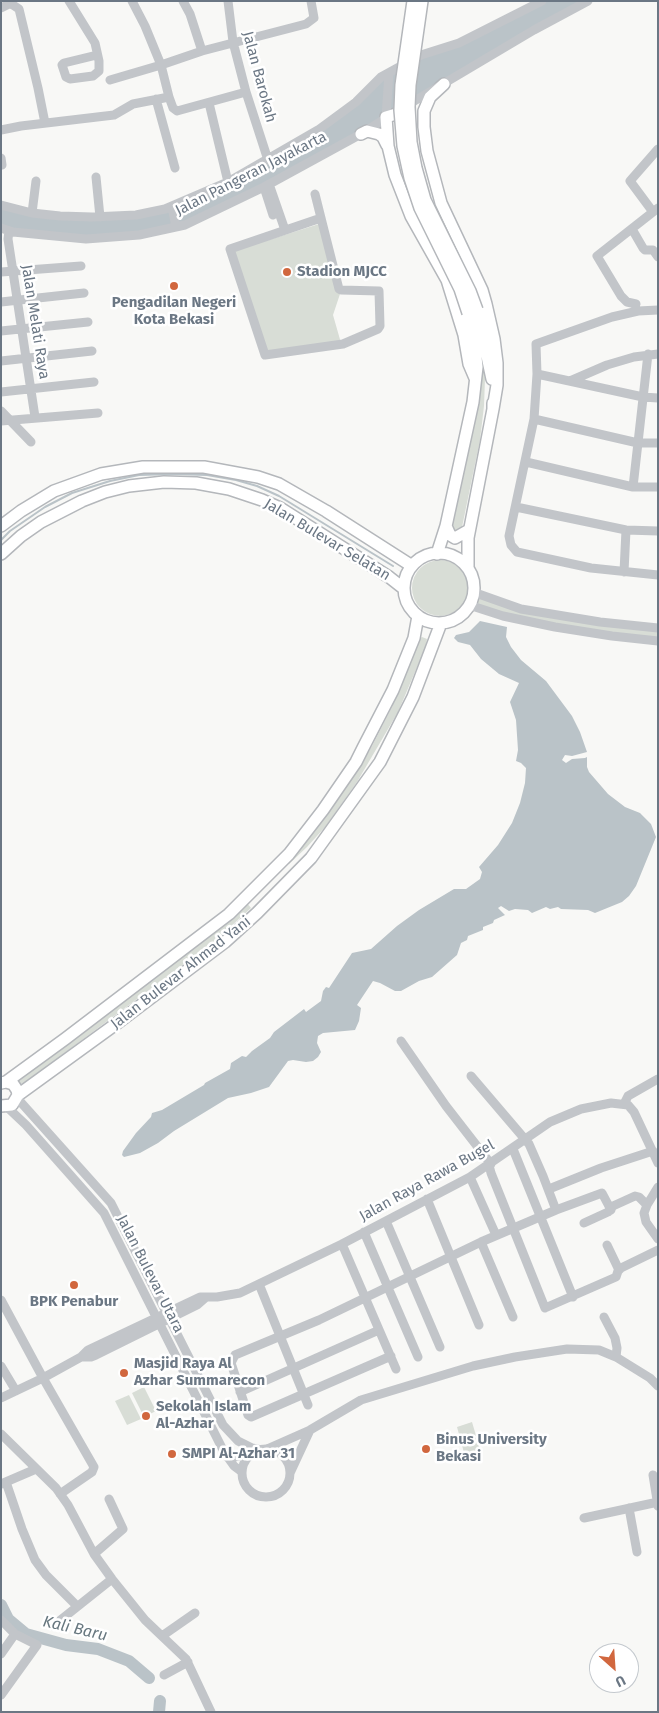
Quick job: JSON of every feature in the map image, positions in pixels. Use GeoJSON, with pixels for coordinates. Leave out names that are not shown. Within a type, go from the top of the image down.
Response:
{"type":"FeatureCollection","features":[{"type":"Feature","properties":{"kind":"main road"},"geometry":{"type":"LineString","coordinates":[[413,1],[401,85],[400,110],[403,146],[410,178],[420,208],[473,312],[492,381],[493,409]]}},
{"type":"Feature","properties":{"kind":"main road"},"geometry":{"type":"LineString","coordinates":[[422,1],[410,85],[409,115],[411,142],[416,168],[426,200],[470,291],[477,367],[473,402],[446,526],[437,554]]}},
{"type":"Feature","properties":{"kind":"main road"},"geometry":{"type":"LineString","coordinates":[[444,84],[426,104],[424,110],[425,139],[429,163],[441,203],[482,290],[494,339],[497,385],[469,530],[468,568],[474,592],[469,605],[462,614],[452,620],[441,623],[429,622],[418,616],[407,604],[403,588],[408,572],[419,560],[437,554],[454,557],[468,568]]}},
{"type":"Feature","properties":{"kind":"main road"},"geometry":{"type":"LineString","coordinates":[[424,127],[413,116],[407,114],[386,114],[388,146],[395,175],[411,216],[447,280],[464,335],[469,364],[475,378]]}},
{"type":"Feature","properties":{"kind":"main road"},"geometry":{"type":"LineString","coordinates":[[361,134],[367,131],[379,134],[388,146]]}},
{"type":"Feature","properties":{"kind":"main road"},"geometry":{"type":"LineString","coordinates":[[388,146],[392,140],[404,133],[416,133],[425,139]]}},
{"type":"Feature","properties":{"kind":"main road","name":"Jalan Bulevar Selatan"},"geometry":{"type":"LineString","coordinates":[[1,526],[54,491],[101,474],[143,467],[190,466],[258,477],[279,484],[412,566]]}},
{"type":"Feature","properties":{"kind":"main road","name":"Jalan Bulevar Selatan"},"geometry":{"type":"LineString","coordinates":[[1,554],[21,536],[41,522],[82,501],[105,492],[129,486],[180,482],[228,489],[280,508],[389,577],[403,588]]}},
{"type":"Feature","properties":{"kind":"main road"},"geometry":{"type":"LineString","coordinates":[[446,526],[450,535],[455,538],[469,530]]}},
{"type":"Feature","properties":{"kind":"main road"},"geometry":{"type":"LineString","coordinates":[[389,577],[399,574],[403,567],[400,559]]}},
{"type":"Feature","properties":{"kind":"main road","name":"Jalan Bulevar Ahmad Yani"},"geometry":{"type":"LineString","coordinates":[[4,1082],[102,1011],[229,914],[276,868],[317,817],[356,762],[394,690],[414,638],[418,616]]}},
{"type":"Feature","properties":{"kind":"main road","name":"Jalan Bulevar Ahmad Yani"},"geometry":{"type":"LineString","coordinates":[[4,1107],[12,1105],[17,1097],[225,942],[312,858],[380,762],[413,697],[441,623]]}},
{"type":"Feature","properties":{"kind":"main road"},"geometry":{"type":"LineString","coordinates":[[414,638],[427,633],[433,647]]}},
{"type":"Feature","properties":{"kind":"main road"},"geometry":{"type":"LineString","coordinates":[[4,1082],[15,1087],[17,1097]]}},
{"type":"Feature","properties":{"kind":"street"},"geometry":{"type":"LineString","coordinates":[[68,1],[95,43],[97,54]]}},
{"type":"Feature","properties":{"kind":"street"},"geometry":{"type":"LineString","coordinates":[[132,1],[162,65],[174,110],[208,104],[246,92]]}},
{"type":"Feature","properties":{"kind":"street"},"geometry":{"type":"LineString","coordinates":[[183,1],[190,14],[202,51]]}},
{"type":"Feature","properties":{"kind":"street","name":"Jalan Barokah"},"geometry":{"type":"LineString","coordinates":[[228,1],[233,42],[246,92],[268,160]]}},
{"type":"Feature","properties":{"kind":"street"},"geometry":{"type":"LineString","coordinates":[[110,80],[233,42],[306,24],[314,18],[311,1]]}},
{"type":"Feature","properties":{"kind":"street"},"geometry":{"type":"LineString","coordinates":[[1,205],[32,213],[100,217],[136,215],[165,209],[228,182],[268,160],[333,120],[356,102],[381,77],[421,55],[459,43],[542,1]]}},
{"type":"Feature","properties":{"kind":"street","name":"Jalan Pangeran Jayakarta"},"geometry":{"type":"LineString","coordinates":[[5,229],[59,238],[86,239],[139,235],[185,225],[267,185],[361,134],[386,114],[444,84],[534,30],[588,1]]}},
{"type":"Feature","properties":{"kind":"street"},"geometry":{"type":"LineString","coordinates":[[1,8],[9,4],[19,9],[45,123]]}},
{"type":"Feature","properties":{"kind":"street"},"geometry":{"type":"LineString","coordinates":[[386,114],[389,73]]}},
{"type":"Feature","properties":{"kind":"street"},"geometry":{"type":"LineString","coordinates":[[1,130],[114,115],[133,104],[169,97]]}},
{"type":"Feature","properties":{"kind":"street"},"geometry":{"type":"LineString","coordinates":[[156,99],[174,168]]}},
{"type":"Feature","properties":{"kind":"street"},"geometry":{"type":"LineString","coordinates":[[208,104],[228,182]]}},
{"type":"Feature","properties":{"kind":"street"},"geometry":{"type":"LineString","coordinates":[[636,304],[626,302],[621,296],[597,256],[655,210],[630,182],[658,149]]}},
{"type":"Feature","properties":{"kind":"street"},"geometry":{"type":"LineString","coordinates":[[96,177],[100,217]]}},
{"type":"Feature","properties":{"kind":"street"},"geometry":{"type":"LineString","coordinates":[[32,213],[36,181]]}},
{"type":"Feature","properties":{"kind":"street"},"geometry":{"type":"LineString","coordinates":[[267,185],[282,231]]}},
{"type":"Feature","properties":{"kind":"street"},"geometry":{"type":"LineString","coordinates":[[315,194],[339,289],[379,291],[380,326],[378,329],[343,344],[267,356],[263,354],[230,251],[231,249],[321,218]]}},
{"type":"Feature","properties":{"kind":"street"},"geometry":{"type":"LineString","coordinates":[[172,206],[176,227]]}},
{"type":"Feature","properties":{"kind":"street","name":"Jalan Melati Raya"},"geometry":{"type":"LineString","coordinates":[[5,229],[18,300],[35,418]]}},
{"type":"Feature","properties":{"kind":"street"},"geometry":{"type":"LineString","coordinates":[[632,230],[644,249],[653,250],[658,257]]}},
{"type":"Feature","properties":{"kind":"street"},"geometry":{"type":"LineString","coordinates":[[1,272],[81,266]]}},
{"type":"Feature","properties":{"kind":"street"},"geometry":{"type":"LineString","coordinates":[[1,302],[84,293]]}},
{"type":"Feature","properties":{"kind":"street"},"geometry":{"type":"LineString","coordinates":[[658,310],[625,314],[538,343],[535,346],[537,374],[534,418],[509,536],[511,545],[517,552],[591,568],[658,575]]}},
{"type":"Feature","properties":{"kind":"street"},"geometry":{"type":"LineString","coordinates":[[1,331],[88,322]]}},
{"type":"Feature","properties":{"kind":"street"},"geometry":{"type":"LineString","coordinates":[[1,361],[92,351]]}},
{"type":"Feature","properties":{"kind":"street"},"geometry":{"type":"LineString","coordinates":[[633,487],[648,354]]}},
{"type":"Feature","properties":{"kind":"street"},"geometry":{"type":"LineString","coordinates":[[570,381],[607,365],[634,357],[658,354]]}},
{"type":"Feature","properties":{"kind":"street"},"geometry":{"type":"LineString","coordinates":[[537,374],[643,398],[658,398]]}},
{"type":"Feature","properties":{"kind":"street"},"geometry":{"type":"LineString","coordinates":[[1,392],[94,382]]}},
{"type":"Feature","properties":{"kind":"street"},"geometry":{"type":"LineString","coordinates":[[1,411],[6,420],[31,442]]}},
{"type":"Feature","properties":{"kind":"street"},"geometry":{"type":"LineString","coordinates":[[6,420],[98,413]]}},
{"type":"Feature","properties":{"kind":"street"},"geometry":{"type":"LineString","coordinates":[[534,418],[638,443],[658,443]]}},
{"type":"Feature","properties":{"kind":"street"},"geometry":{"type":"LineString","coordinates":[[526,462],[633,487],[658,487]]}},
{"type":"Feature","properties":{"kind":"street"},"geometry":{"type":"LineString","coordinates":[[516,507],[626,530],[658,531]]}},
{"type":"Feature","properties":{"kind":"street"},"geometry":{"type":"LineString","coordinates":[[624,572],[626,530]]}},
{"type":"Feature","properties":{"kind":"street"},"geometry":{"type":"LineString","coordinates":[[474,592],[521,609],[600,622],[658,628]]}},
{"type":"Feature","properties":{"kind":"street"},"geometry":{"type":"LineString","coordinates":[[469,605],[503,616],[556,628],[658,641]]}},
{"type":"Feature","properties":{"kind":"street"},"geometry":{"type":"LineString","coordinates":[[401,1041],[446,1106],[490,1164],[490,1173],[545,1308],[616,1277],[618,1270],[607,1245]]}},
{"type":"Feature","properties":{"kind":"street"},"geometry":{"type":"LineString","coordinates":[[471,1076],[532,1151],[556,1210]]}},
{"type":"Feature","properties":{"kind":"street"},"geometry":{"type":"LineString","coordinates":[[658,1079],[628,1096],[624,1104],[632,1108],[658,1163]]}},
{"type":"Feature","properties":{"kind":"street","name":"Jalan Bulevar Utara"},"geometry":{"type":"LineString","coordinates":[[17,1097],[111,1203],[219,1420],[231,1435],[245,1445],[264,1450]]}},
{"type":"Feature","properties":{"kind":"street","name":"Jalan Raya Rawa Bugel"},"geometry":{"type":"LineString","coordinates":[[1,1398],[81,1358],[88,1350],[158,1320],[200,1297],[235,1295],[342,1244],[470,1176],[550,1122],[581,1109],[612,1103],[624,1104]]}},
{"type":"Feature","properties":{"kind":"street","name":"Jalan Bulevar Utara"},"geometry":{"type":"LineString","coordinates":[[4,1107],[26,1125],[104,1213],[224,1452],[234,1466],[242,1472]]}},
{"type":"Feature","properties":{"kind":"street"},"geometry":{"type":"LineString","coordinates":[[512,1149],[573,1297]]}},
{"type":"Feature","properties":{"kind":"street"},"geometry":{"type":"LineString","coordinates":[[549,1189],[601,1168],[652,1152]]}},
{"type":"Feature","properties":{"kind":"street"},"geometry":{"type":"LineString","coordinates":[[470,1176],[496,1235]]}},
{"type":"Feature","properties":{"kind":"street"},"geometry":{"type":"LineString","coordinates":[[658,1187],[644,1209],[644,1219],[658,1240]]}},
{"type":"Feature","properties":{"kind":"street"},"geometry":{"type":"LineString","coordinates":[[391,1356],[250,1417],[231,1364],[235,1355],[366,1298],[451,1256],[540,1216],[602,1193],[611,1210]]}},
{"type":"Feature","properties":{"kind":"street"},"geometry":{"type":"LineString","coordinates":[[584,1223],[635,1196],[647,1204]]}},
{"type":"Feature","properties":{"kind":"street"},"geometry":{"type":"LineString","coordinates":[[427,1199],[479,1325]]}},
{"type":"Feature","properties":{"kind":"street"},"geometry":{"type":"LineString","coordinates":[[386,1221],[440,1347]]}},
{"type":"Feature","properties":{"kind":"street"},"geometry":{"type":"LineString","coordinates":[[364,1232],[418,1356]]}},
{"type":"Feature","properties":{"kind":"street"},"geometry":{"type":"LineString","coordinates":[[481,1242],[513,1317]]}},
{"type":"Feature","properties":{"kind":"street"},"geometry":{"type":"LineString","coordinates":[[342,1244],[396,1369]]}},
{"type":"Feature","properties":{"kind":"street"},"geometry":{"type":"LineString","coordinates":[[618,1270],[658,1250]]}},
{"type":"Feature","properties":{"kind":"street"},"geometry":{"type":"LineString","coordinates":[[259,1284],[308,1405]]}},
{"type":"Feature","properties":{"kind":"street"},"geometry":{"type":"LineString","coordinates":[[1,1300],[94,1467],[92,1472],[60,1494]]}},
{"type":"Feature","properties":{"kind":"street"},"geometry":{"type":"LineString","coordinates":[[604,1317],[615,1338],[616,1356]]}},
{"type":"Feature","properties":{"kind":"street"},"geometry":{"type":"LineString","coordinates":[[240,1392],[379,1330]]}},
{"type":"Feature","properties":{"kind":"street"},"geometry":{"type":"LineString","coordinates":[[310,1430],[283,1489],[274,1495],[264,1497],[250,1491],[244,1483],[242,1472],[248,1458],[310,1430],[361,1400],[473,1366],[515,1357],[584,1348],[599,1350],[616,1356],[650,1378],[658,1386]]}},
{"type":"Feature","properties":{"kind":"street"},"geometry":{"type":"LineString","coordinates":[[1,1366],[16,1391]]}},
{"type":"Feature","properties":{"kind":"street"},"geometry":{"type":"LineString","coordinates":[[1,1434],[60,1494],[94,1554],[112,1578],[142,1616],[188,1662],[211,1712]]}},
{"type":"Feature","properties":{"kind":"street"},"geometry":{"type":"LineString","coordinates":[[224,1452],[237,1457],[245,1451],[245,1445]]}},
{"type":"Feature","properties":{"kind":"street"},"geometry":{"type":"LineString","coordinates":[[264,1450],[278,1453],[286,1460],[289,1475]]}},
{"type":"Feature","properties":{"kind":"street"},"geometry":{"type":"LineString","coordinates":[[36,1469],[4,1483],[35,1560],[46,1575],[77,1606]]}},
{"type":"Feature","properties":{"kind":"street"},"geometry":{"type":"LineString","coordinates":[[653,1476],[658,1506]]}},
{"type":"Feature","properties":{"kind":"street"},"geometry":{"type":"LineString","coordinates":[[94,1554],[123,1529],[109,1500]]}},
{"type":"Feature","properties":{"kind":"street"},"geometry":{"type":"LineString","coordinates":[[584,1518],[657,1502]]}},
{"type":"Feature","properties":{"kind":"street"},"geometry":{"type":"LineString","coordinates":[[629,1508],[638,1552]]}},
{"type":"Feature","properties":{"kind":"street"},"geometry":{"type":"LineString","coordinates":[[53,1626],[112,1578]]}},
{"type":"Feature","properties":{"kind":"street"},"geometry":{"type":"LineString","coordinates":[[162,1636],[195,1613]]}},
{"type":"Feature","properties":{"kind":"street"},"geometry":{"type":"LineString","coordinates":[[1,1620],[15,1634],[36,1645],[2,1693]]}},
{"type":"Feature","properties":{"kind":"street"},"geometry":{"type":"LineString","coordinates":[[1,1654],[15,1634]]}},
{"type":"Feature","properties":{"kind":"street"},"geometry":{"type":"LineString","coordinates":[[164,1675],[188,1662]]}},
{"type":"Feature","properties":{"kind":"shaded area"},"geometry":{"type":"Polygon","coordinates":[[[542,1],[588,1],[377,123],[185,225],[104,238],[1,228],[1,205],[32,213],[136,215],[177,204],[318,130],[381,77],[542,1]]]}},
{"type":"Feature","properties":{"kind":"shaded area","name":"Stadion MJCC"},"geometry":{"type":"Polygon","coordinates":[[[319,224],[340,294],[333,315],[341,343],[266,354],[234,251],[319,224]]]}},
{"type":"Feature","properties":{"kind":"shaded area"},"geometry":{"type":"Polygon","coordinates":[[[482,356],[485,379],[480,440],[461,532],[458,535],[450,529],[482,356]]]}},
{"type":"Feature","properties":{"kind":"shaded area"},"geometry":{"type":"Polygon","coordinates":[[[435,560],[445,560],[460,568],[466,577],[468,588],[466,599],[460,608],[445,616],[435,616],[424,611],[417,604],[412,593],[412,583],[417,572],[424,565],[435,560]]]}},
{"type":"Feature","properties":{"kind":"shaded area"},"geometry":{"type":"Polygon","coordinates":[[[473,592],[502,603],[658,628],[658,641],[612,636],[469,605],[473,592]]]}},
{"type":"Feature","properties":{"kind":"shaded area"},"geometry":{"type":"Polygon","coordinates":[[[480,621],[507,627],[506,637],[511,647],[521,660],[546,681],[572,716],[587,752],[589,772],[608,794],[625,807],[640,813],[651,824],[656,837],[636,886],[622,902],[595,913],[588,910],[561,909],[558,907],[550,909],[546,907],[532,913],[528,910],[515,909],[509,911],[501,906],[498,908],[505,915],[483,927],[483,930],[468,936],[467,940],[461,943],[457,955],[432,977],[419,981],[401,991],[395,991],[373,981],[357,1005],[361,1008],[355,1030],[323,1033],[318,1036],[317,1043],[321,1052],[313,1061],[288,1061],[269,1087],[228,1098],[158,1143],[140,1153],[124,1157],[122,1155],[123,1151],[151,1117],[152,1113],[162,1110],[230,1069],[231,1063],[242,1056],[246,1057],[304,1009],[306,1012],[321,1001],[323,991],[326,987],[329,988],[352,953],[371,949],[419,910],[454,889],[466,889],[480,879],[482,872],[479,867],[498,845],[512,823],[520,803],[525,783],[526,768],[516,761],[518,750],[516,720],[510,702],[519,683],[499,674],[481,659],[470,645],[458,642],[454,638],[456,635],[469,632],[480,621]]]}},
{"type":"Feature","properties":{"kind":"shaded area"},"geometry":{"type":"Polygon","coordinates":[[[422,637],[427,639],[426,646],[398,712],[357,782],[326,826],[289,864],[286,863],[322,820],[372,746],[392,707],[418,639],[422,637]]]}},
{"type":"Feature","properties":{"kind":"shaded area"},"geometry":{"type":"Polygon","coordinates":[[[247,903],[251,908],[216,940],[23,1084],[18,1083],[19,1079],[211,935],[247,903]]]}},
{"type":"Feature","properties":{"kind":"shaded area"},"geometry":{"type":"Polygon","coordinates":[[[144,1387],[156,1411],[144,1417],[132,1393],[144,1387]]]}},
{"type":"Feature","properties":{"kind":"shaded area"},"geometry":{"type":"Polygon","coordinates":[[[129,1395],[141,1419],[127,1425],[115,1401],[129,1395]]]}},
{"type":"Feature","properties":{"kind":"shaded area"},"geometry":{"type":"Polygon","coordinates":[[[472,1422],[482,1456],[466,1460],[457,1427],[472,1422]]]}},
{"type":"Feature","properties":{"kind":"pier"},"geometry":{"type":"Polygon","coordinates":[[[587,752],[587,757],[585,758],[572,759],[566,763],[562,760],[565,755],[572,756],[587,752]]]}},
{"type":"Feature","properties":{"kind":"waterway"},"geometry":{"type":"LineString","coordinates":[[1,540],[10,531],[45,507],[72,493],[110,481],[139,475],[207,475],[257,486],[279,496],[393,566]]}},
{"type":"Feature","properties":{"kind":"waterway","name":"Kali Baru"},"geometry":{"type":"LineString","coordinates":[[1,1605],[8,1619],[26,1634],[66,1645],[98,1649],[129,1661],[149,1678]]}},
{"type":"Feature","properties":{"kind":"waterway","name":"Kali Baru"},"geometry":{"type":"LineString","coordinates":[[159,1712],[160,1701]]}},
{"type":"Feature","properties":{"kind":"place","name":"Stadion MJCC"},"geometry":{"type":"Point","coordinates":[287,272]}},
{"type":"Feature","properties":{"kind":"place","name":"Pengadilan Negeri Kota Bekasi"},"geometry":{"type":"Point","coordinates":[174,286]}},
{"type":"Feature","properties":{"kind":"place","name":"BPK Penabur"},"geometry":{"type":"Point","coordinates":[74,1285]}},
{"type":"Feature","properties":{"kind":"place","name":"Masjid Raya Al Azhar Summarecon"},"geometry":{"type":"Point","coordinates":[124,1373]}},
{"type":"Feature","properties":{"kind":"place","name":"Sekolah Islam Al-Azhar"},"geometry":{"type":"Point","coordinates":[146,1416]}},
{"type":"Feature","properties":{"kind":"place","name":"Binus University Bekasi"},"geometry":{"type":"Point","coordinates":[426,1449]}},
{"type":"Feature","properties":{"kind":"place","name":"SMPI Al-Azhar 31"},"geometry":{"type":"Point","coordinates":[172,1454]}}]}
